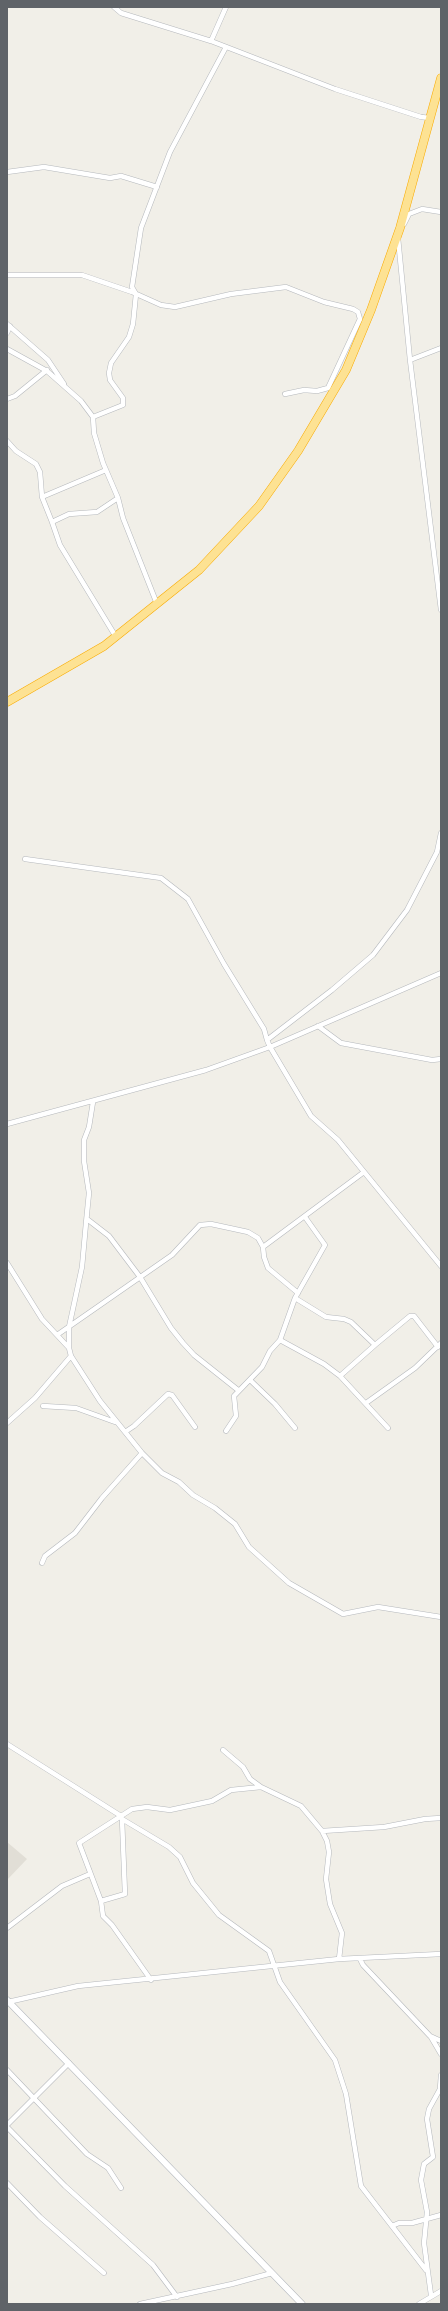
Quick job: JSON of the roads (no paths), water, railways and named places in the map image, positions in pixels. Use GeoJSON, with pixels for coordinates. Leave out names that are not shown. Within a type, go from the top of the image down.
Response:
{"type":"FeatureCollection","features":[{"type":"Feature","properties":{"kind":"highway"},"geometry":{"type":"LineString","coordinates":[[7,702],[104,646],[199,570],[259,506],[298,451],[346,370],[371,310],[397,234],[441,78]]}},
{"type":"Feature","properties":{"kind":"street"},"geometry":{"type":"LineString","coordinates":[[114,7],[121,13],[211,41],[335,89],[421,118],[430,118]]}},
{"type":"Feature","properties":{"kind":"street"},"geometry":{"type":"LineString","coordinates":[[211,41],[226,7]]}},
{"type":"Feature","properties":{"kind":"street"},"geometry":{"type":"LineString","coordinates":[[93,417],[123,405],[123,398],[110,380],[109,373],[111,363],[129,337],[132,324],[136,294],[132,287],[139,237],[170,152],[226,47]]}},
{"type":"Feature","properties":{"kind":"street"},"geometry":{"type":"LineString","coordinates":[[7,172],[44,167],[110,178],[121,176],[157,187]]}},
{"type":"Feature","properties":{"kind":"street"},"geometry":{"type":"LineString","coordinates":[[398,243],[403,226],[409,214],[422,209],[441,212]]}},
{"type":"Feature","properties":{"kind":"street"},"geometry":{"type":"LineString","coordinates":[[397,234],[410,360],[441,610]]}},
{"type":"Feature","properties":{"kind":"street"},"geometry":{"type":"LineString","coordinates":[[7,275],[82,275],[136,294],[161,305],[175,307],[207,299],[286,287],[324,302],[353,309],[358,312],[360,319],[328,388],[317,391],[304,390],[285,394]]}},
{"type":"Feature","properties":{"kind":"street"},"geometry":{"type":"LineString","coordinates":[[9,325],[50,364],[69,390],[93,417],[94,433],[106,470],[118,498],[123,518],[158,604]]}},
{"type":"Feature","properties":{"kind":"street"},"geometry":{"type":"LineString","coordinates":[[7,334],[9,325]]}},
{"type":"Feature","properties":{"kind":"street"},"geometry":{"type":"LineString","coordinates":[[410,360],[441,348]]}},
{"type":"Feature","properties":{"kind":"street"},"geometry":{"type":"LineString","coordinates":[[7,349],[47,371],[69,390]]}},
{"type":"Feature","properties":{"kind":"street"},"geometry":{"type":"LineString","coordinates":[[7,399],[15,396],[47,371],[50,364]]}},
{"type":"Feature","properties":{"kind":"street"},"geometry":{"type":"LineString","coordinates":[[7,441],[16,451],[36,464],[40,472],[42,497],[60,546],[116,637]]}},
{"type":"Feature","properties":{"kind":"street"},"geometry":{"type":"LineString","coordinates":[[42,497],[106,470]]}},
{"type":"Feature","properties":{"kind":"street"},"geometry":{"type":"LineString","coordinates":[[52,522],[69,514],[97,512],[118,498]]}},
{"type":"Feature","properties":{"kind":"street"},"geometry":{"type":"LineString","coordinates":[[268,1040],[332,990],[373,955],[407,910],[437,852],[441,833]]}},
{"type":"Feature","properties":{"kind":"street"},"geometry":{"type":"LineString","coordinates":[[25,859],[161,878],[188,899],[224,964],[264,1029],[270,1047],[304,1107],[311,1116],[338,1140],[441,1266]]}},
{"type":"Feature","properties":{"kind":"street"},"geometry":{"type":"LineString","coordinates":[[7,1124],[93,1102],[206,1070],[270,1047],[441,973]]}},
{"type":"Feature","properties":{"kind":"street"},"geometry":{"type":"LineString","coordinates":[[318,1026],[341,1043],[432,1060],[441,1058]]}},
{"type":"Feature","properties":{"kind":"street"},"geometry":{"type":"LineString","coordinates":[[93,1102],[89,1127],[84,1140],[84,1160],[89,1193],[82,1268],[70,1327],[69,1348],[71,1356],[100,1401],[142,1453],[162,1473],[179,1482],[192,1495],[215,1508],[235,1524],[249,1547],[289,1583],[343,1614],[378,1607],[441,1617]]}},
{"type":"Feature","properties":{"kind":"street"},"geometry":{"type":"LineString","coordinates":[[263,1247],[305,1217],[328,1197],[364,1172]]}},
{"type":"Feature","properties":{"kind":"street"},"geometry":{"type":"LineString","coordinates":[[226,1431],[236,1416],[233,1400],[238,1390],[262,1367],[270,1351],[280,1340],[295,1298],[325,1245],[305,1217]]}},
{"type":"Feature","properties":{"kind":"street"},"geometry":{"type":"LineString","coordinates":[[86,1219],[109,1236],[140,1277],[171,1328],[183,1343],[194,1354],[238,1390]]}},
{"type":"Feature","properties":{"kind":"street"},"geometry":{"type":"LineString","coordinates":[[57,1335],[172,1255],[200,1225],[211,1224],[248,1232],[258,1238],[263,1247],[264,1257],[268,1268],[298,1293]]}},
{"type":"Feature","properties":{"kind":"street"},"geometry":{"type":"LineString","coordinates":[[7,1263],[42,1319],[69,1348]]}},
{"type":"Feature","properties":{"kind":"street"},"geometry":{"type":"LineString","coordinates":[[295,1298],[326,1317],[351,1322],[375,1345]]}},
{"type":"Feature","properties":{"kind":"street"},"geometry":{"type":"LineString","coordinates":[[340,1376],[375,1345],[412,1316],[439,1345],[415,1368],[366,1403]]}},
{"type":"Feature","properties":{"kind":"street"},"geometry":{"type":"LineString","coordinates":[[280,1340],[324,1364],[340,1376],[388,1428]]}},
{"type":"Feature","properties":{"kind":"street"},"geometry":{"type":"LineString","coordinates":[[7,1423],[35,1398],[71,1356]]}},
{"type":"Feature","properties":{"kind":"street"},"geometry":{"type":"LineString","coordinates":[[250,1380],[275,1404],[295,1428]]}},
{"type":"Feature","properties":{"kind":"street"},"geometry":{"type":"LineString","coordinates":[[125,1432],[168,1394],[172,1395],[195,1426]]}},
{"type":"Feature","properties":{"kind":"street"},"geometry":{"type":"LineString","coordinates":[[43,1406],[76,1408],[109,1418],[118,1424]]}},
{"type":"Feature","properties":{"kind":"street"},"geometry":{"type":"LineString","coordinates":[[42,1563],[45,1556],[75,1533],[102,1498],[142,1453]]}},
{"type":"Feature","properties":{"kind":"street"},"geometry":{"type":"LineString","coordinates":[[7,1744],[121,1818],[169,1847],[180,1857],[193,1883],[219,1915],[268,1951],[280,1982],[335,2060],[346,2094],[361,2186],[426,2270]]}},
{"type":"Feature","properties":{"kind":"street"},"geometry":{"type":"LineString","coordinates":[[222,1750],[243,1767],[250,1779],[261,1787],[301,1806],[322,1831],[327,1841],[329,1852],[326,1879],[330,1904],[342,1933],[339,1959]]}},
{"type":"Feature","properties":{"kind":"street"},"geometry":{"type":"LineString","coordinates":[[151,1980],[112,1924],[103,1916],[101,1901],[80,1843],[121,1818],[132,1808],[147,1807],[170,1810],[212,1801],[231,1790],[261,1787]]}},
{"type":"Feature","properties":{"kind":"street"},"geometry":{"type":"LineString","coordinates":[[101,1901],[125,1894],[121,1818]]}},
{"type":"Feature","properties":{"kind":"street"},"geometry":{"type":"LineString","coordinates":[[322,1831],[384,1827],[424,1819],[441,1818]]}},
{"type":"Feature","properties":{"kind":"street"},"geometry":{"type":"LineString","coordinates":[[7,1928],[62,1886],[90,1874]]}},
{"type":"Feature","properties":{"kind":"street"},"geometry":{"type":"LineString","coordinates":[[8,2001],[78,1986],[151,1980],[339,1959],[441,1954]]}},
{"type":"Feature","properties":{"kind":"street"},"geometry":{"type":"LineString","coordinates":[[360,1959],[363,1965],[430,2036],[441,2054]]}},
{"type":"Feature","properties":{"kind":"street"},"geometry":{"type":"LineString","coordinates":[[8,2001],[302,2304]]}},
{"type":"Feature","properties":{"kind":"street"},"geometry":{"type":"LineString","coordinates":[[430,2036],[441,2041]]}},
{"type":"Feature","properties":{"kind":"street"},"geometry":{"type":"LineString","coordinates":[[69,2063],[7,2126],[65,2186],[153,2265],[177,2297]]}},
{"type":"Feature","properties":{"kind":"street"},"geometry":{"type":"LineString","coordinates":[[7,2070],[87,2154],[108,2168],[121,2188]]}},
{"type":"Feature","properties":{"kind":"street"},"geometry":{"type":"LineString","coordinates":[[431,2295],[426,2270],[427,2212],[421,2180],[424,2164],[433,2157],[427,2118],[429,2109],[440,2089],[441,2075]]}},
{"type":"Feature","properties":{"kind":"street"},"geometry":{"type":"LineString","coordinates":[[7,2183],[40,2217],[104,2273]]}},
{"type":"Feature","properties":{"kind":"street"},"geometry":{"type":"LineString","coordinates":[[392,2226],[426,2220],[441,2215]]}},
{"type":"Feature","properties":{"kind":"street"},"geometry":{"type":"LineString","coordinates":[[140,2304],[177,2297],[272,2273]]}},
{"type":"Feature","properties":{"kind":"street"},"geometry":{"type":"LineString","coordinates":[[419,2304],[431,2295],[441,2291]]}}]}
